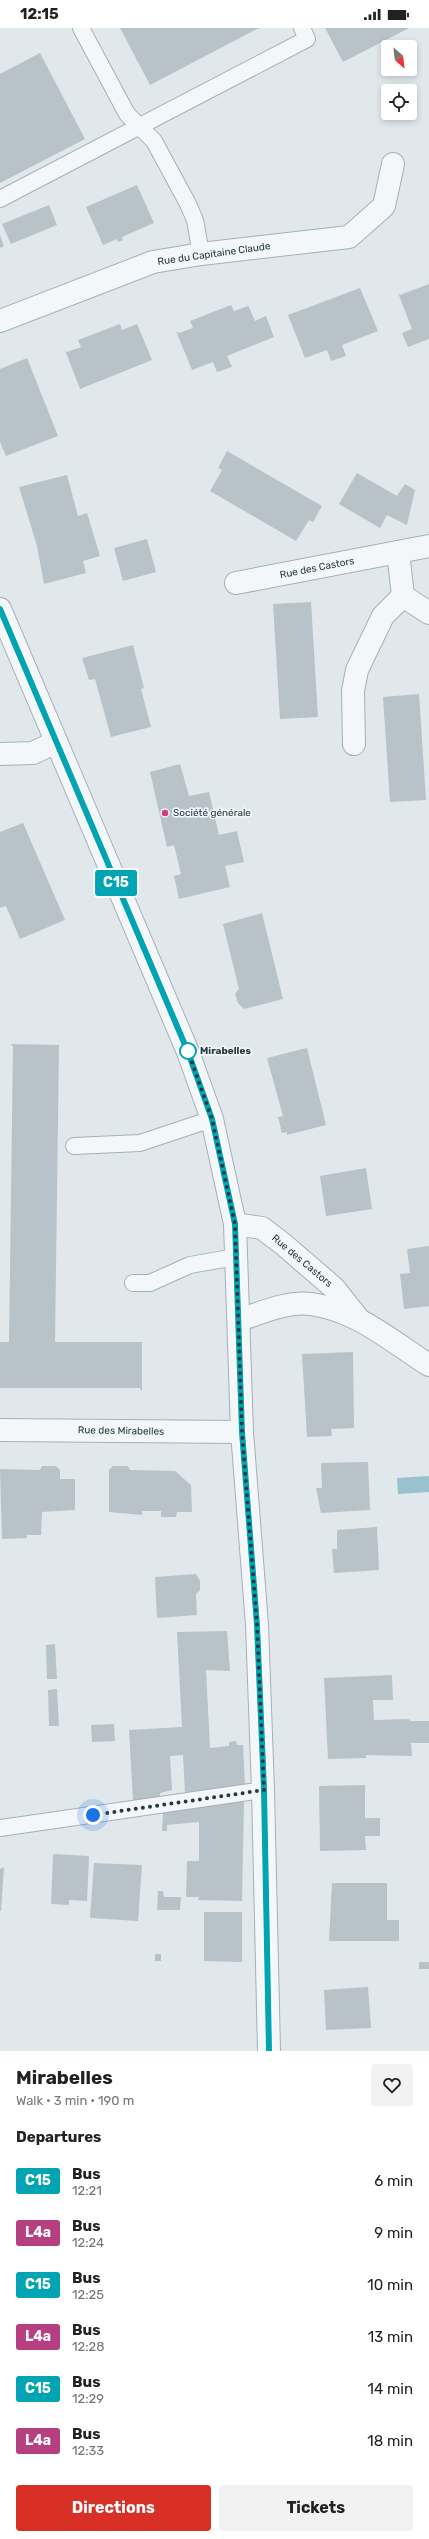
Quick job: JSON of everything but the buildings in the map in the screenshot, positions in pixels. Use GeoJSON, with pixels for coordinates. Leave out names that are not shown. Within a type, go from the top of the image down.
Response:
{"type":"FeatureCollection","features":[{"type":"Feature","properties":{"kind":"street","name":"Rue du Capitaine Claude"},"geometry":{"type":"LineString","coordinates":[[0,321],[153,262],[201,254],[349,237],[384,206],[393,164]]}},
{"type":"Feature","properties":{"kind":"street","name":"Rue des Castors"},"geometry":{"type":"LineString","coordinates":[[236,583],[429,546]]}},
{"type":"Feature","properties":{"kind":"street"},"geometry":{"type":"LineString","coordinates":[[398,552],[403,596]]}},
{"type":"Feature","properties":{"kind":"street"},"geometry":{"type":"LineString","coordinates":[[403,596],[429,613]]}},
{"type":"Feature","properties":{"kind":"street"},"geometry":{"type":"LineString","coordinates":[[354,744],[353,691],[357,670],[382,616],[403,596]]}},
{"type":"Feature","properties":{"kind":"street"},"geometry":{"type":"LineString","coordinates":[[0,609],[188,1052],[212,1119],[235,1224],[242,1432],[257,1625],[264,1790],[269,2051]]}},
{"type":"Feature","properties":{"kind":"street"},"geometry":{"type":"LineString","coordinates":[[0,754],[33,753],[56,742]]}},
{"type":"Feature","properties":{"kind":"street","name":"Rue des Castors"},"geometry":{"type":"LineString","coordinates":[[235,1224],[262,1228],[334,1288],[357,1317],[429,1365]]}},
{"type":"Feature","properties":{"kind":"street","name":"Rue des Castors"},"geometry":{"type":"LineString","coordinates":[[239,1320],[280,1307],[310,1304],[357,1317]]}},
{"type":"Feature","properties":{"kind":"street","name":"Rue des Mirabelles"},"geometry":{"type":"LineString","coordinates":[[0,1430],[242,1432]]}},
{"type":"Feature","properties":{"kind":"lane"},"geometry":{"type":"LineString","coordinates":[[81,28],[127,114],[154,141],[188,204],[194,220],[201,254]]}},
{"type":"Feature","properties":{"kind":"lane"},"geometry":{"type":"LineString","coordinates":[[0,199],[307,39],[302,28]]}},
{"type":"Feature","properties":{"kind":"lane"},"geometry":{"type":"LineString","coordinates":[[74,1146],[140,1143],[212,1119]]}},
{"type":"Feature","properties":{"kind":"lane"},"geometry":{"type":"LineString","coordinates":[[133,1283],[150,1283],[190,1265],[236,1257]]}},
{"type":"Feature","properties":{"kind":"lane"},"geometry":{"type":"LineString","coordinates":[[0,1828],[264,1790]]}},
{"type":"Feature","properties":{"kind":"water"},"geometry":{"type":"Polygon","coordinates":[[[429,1476],[429,1492],[398,1494],[397,1478],[429,1476]]]}},
{"type":"Feature","properties":{"kind":"bus line","name":"C15"},"geometry":{"type":"LineString","coordinates":[[0,609],[188,1052],[212,1119],[235,1224],[242,1432],[257,1625],[264,1790],[269,2051]]}},
{"type":"Feature","properties":{"kind":"place","name":"Société générale"},"geometry":{"type":"Point","coordinates":[165,813]}},
{"type":"Feature","properties":{"kind":"place","name":"Mirabelles"},"geometry":{"type":"Point","coordinates":[188,1051]}},
{"type":"Feature","properties":{"kind":"route"},"geometry":{"type":"LineString","coordinates":[[93,1815],[264,1790],[257,1625],[242,1432],[235,1224],[212,1119],[188,1051]]}}]}
